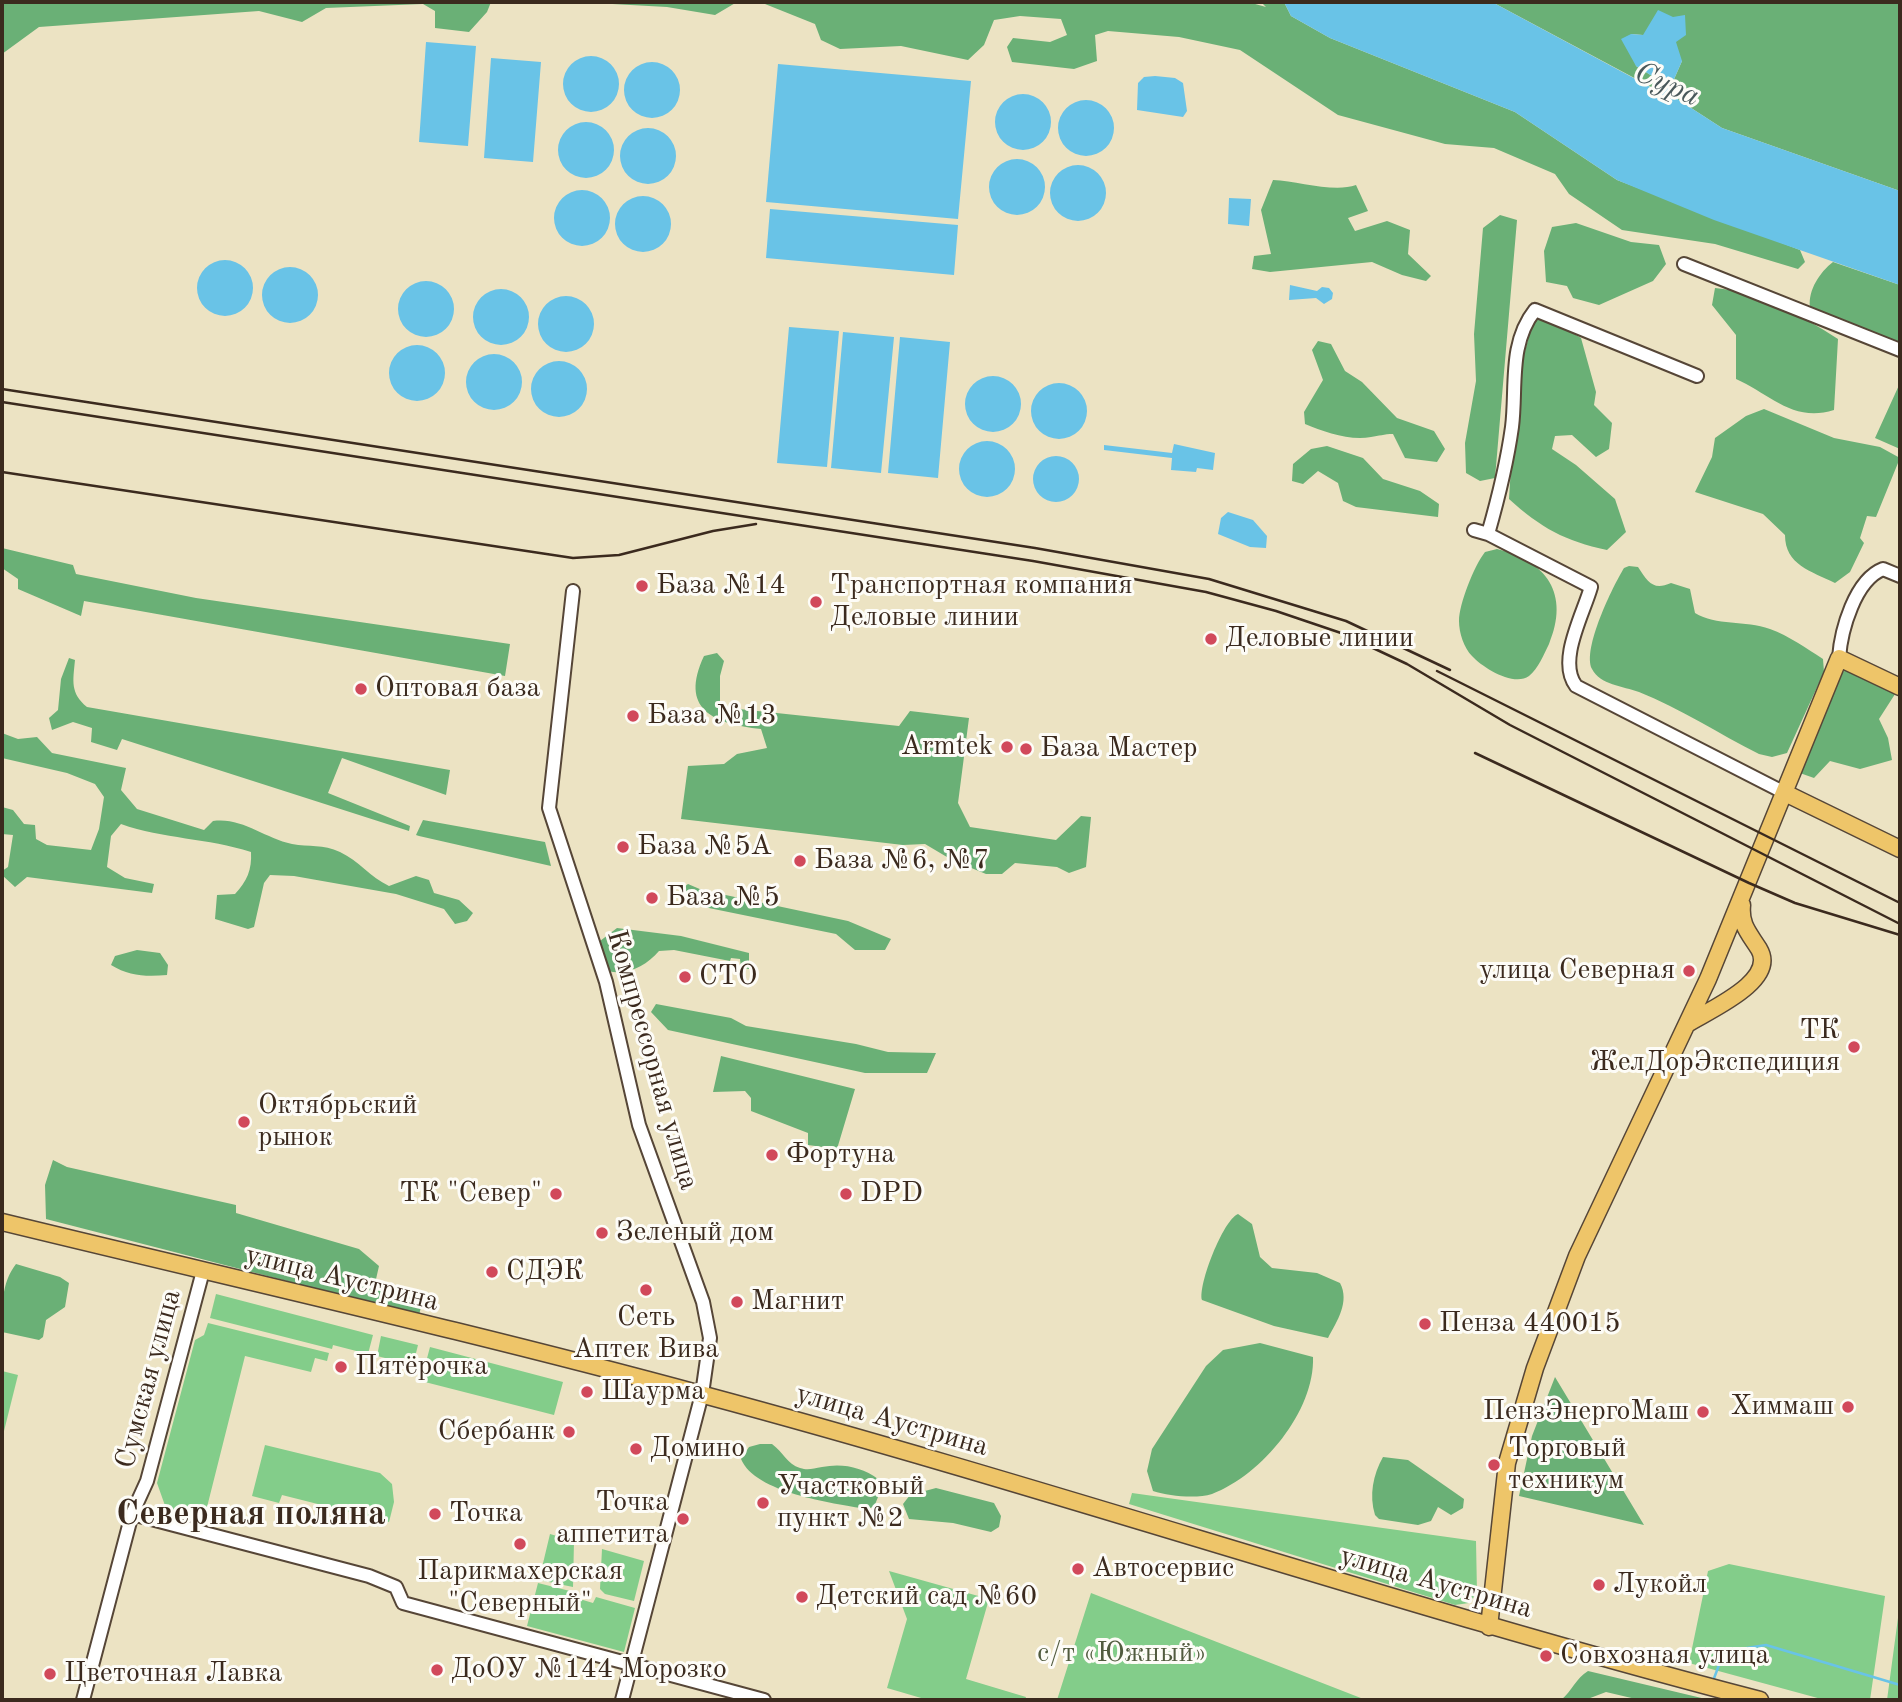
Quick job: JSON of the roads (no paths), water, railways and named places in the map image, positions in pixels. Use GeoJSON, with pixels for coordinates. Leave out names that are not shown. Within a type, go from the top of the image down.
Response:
{"type":"FeatureCollection","features":[{"type":"Feature","properties":{"kind":"main road"},"geometry":{"type":"LineString","coordinates":[[1489,1627],[1507,1463],[1535,1368],[1577,1256],[1722,946],[1839,658],[1900,687]]}},
{"type":"Feature","properties":{"kind":"main road"},"geometry":{"type":"LineString","coordinates":[[1785,793],[1900,849]]}},
{"type":"Feature","properties":{"kind":"main road"},"geometry":{"type":"LineString","coordinates":[[1687,1024],[1759,976],[1762,957],[1742,922],[1742,899]]}},
{"type":"Feature","properties":{"kind":"main road"},"geometry":{"type":"LineString","coordinates":[[1722,946],[1737,939],[1754,943]]}},
{"type":"Feature","properties":{"kind":"main road","name":"улица Аустрина"},"geometry":{"type":"LineString","coordinates":[[2,1222],[702,1394],[1021,1486],[1489,1627],[1760,1700]]}},
{"type":"Feature","properties":{"kind":"street"},"geometry":{"type":"LineString","coordinates":[[1684,264],[1900,350]]}},
{"type":"Feature","properties":{"kind":"street"},"geometry":{"type":"LineString","coordinates":[[1488,534],[1513,425],[1515,359],[1527,320],[1535,310],[1697,376]]}},
{"type":"Feature","properties":{"kind":"street"},"geometry":{"type":"LineString","coordinates":[[1474,530],[1488,534],[1591,587],[1569,658],[1570,678],[1576,687],[1785,793]]}},
{"type":"Feature","properties":{"kind":"street"},"geometry":{"type":"LineString","coordinates":[[1839,658],[1846,625],[1866,580],[1883,569],[1900,576]]}},
{"type":"Feature","properties":{"kind":"street","name":"Компрессорная улица"},"geometry":{"type":"LineString","coordinates":[[573,591],[550,808],[606,982],[639,1125],[703,1303],[710,1338],[702,1394],[622,1700]]}},
{"type":"Feature","properties":{"kind":"street","name":"Сумская улица"},"geometry":{"type":"LineString","coordinates":[[83,1700],[132,1514],[147,1481],[204,1272]]}},
{"type":"Feature","properties":{"kind":"street"},"geometry":{"type":"LineString","coordinates":[[132,1514],[369,1576],[396,1587],[403,1603],[764,1700]]}},
{"type":"Feature","properties":{"kind":"water","name":"Сура"},"geometry":{"type":"Polygon","coordinates":[[[1284,2],[1492,2],[1654,89],[1657,79],[1636,66],[1621,39],[1631,34],[1643,35],[1658,10],[1673,17],[1685,15],[1686,35],[1676,42],[1682,61],[1668,93],[1722,128],[1900,191],[1900,285],[1714,220],[1617,180],[1515,112],[1330,38],[1291,16],[1284,2]]]}},
{"type":"Feature","properties":{"kind":"water"},"geometry":{"type":"Polygon","coordinates":[[[426,42],[476,46],[468,146],[419,142],[426,42]]]}},
{"type":"Feature","properties":{"kind":"water"},"geometry":{"type":"Polygon","coordinates":[[[585,56],[597,56],[607,60],[615,68],[619,84],[615,100],[607,108],[597,112],[585,112],[575,108],[567,100],[563,90],[563,78],[567,68],[575,60],[585,56]]]}},
{"type":"Feature","properties":{"kind":"water"},"geometry":{"type":"Polygon","coordinates":[[[491,58],[541,62],[533,162],[484,158],[491,58]]]}},
{"type":"Feature","properties":{"kind":"water"},"geometry":{"type":"Polygon","coordinates":[[[646,62],[658,62],[668,66],[676,74],[680,90],[676,106],[668,114],[658,118],[646,118],[636,114],[628,106],[624,96],[624,84],[628,74],[636,66],[646,62]]]}},
{"type":"Feature","properties":{"kind":"water"},"geometry":{"type":"Polygon","coordinates":[[[778,64],[971,81],[958,219],[766,202],[778,64]]]}},
{"type":"Feature","properties":{"kind":"water"},"geometry":{"type":"Polygon","coordinates":[[[1144,77],[1175,78],[1183,83],[1187,111],[1183,117],[1137,110],[1138,83],[1144,77]]]}},
{"type":"Feature","properties":{"kind":"water"},"geometry":{"type":"Polygon","coordinates":[[[1017,94],[1029,94],[1039,98],[1047,106],[1051,122],[1047,138],[1039,146],[1029,150],[1017,150],[1007,146],[999,138],[995,128],[995,116],[999,106],[1007,98],[1017,94]]]}},
{"type":"Feature","properties":{"kind":"water"},"geometry":{"type":"Polygon","coordinates":[[[1080,100],[1092,100],[1102,104],[1110,112],[1114,128],[1110,144],[1102,152],[1092,156],[1080,156],[1070,152],[1062,144],[1058,134],[1058,122],[1062,112],[1070,104],[1080,100]]]}},
{"type":"Feature","properties":{"kind":"water"},"geometry":{"type":"Polygon","coordinates":[[[580,122],[592,122],[602,126],[610,134],[614,150],[610,166],[602,174],[592,178],[580,178],[570,174],[562,166],[558,156],[558,144],[562,134],[570,126],[580,122]]]}},
{"type":"Feature","properties":{"kind":"water"},"geometry":{"type":"Polygon","coordinates":[[[642,128],[654,128],[664,132],[672,140],[676,156],[672,172],[664,180],[654,184],[642,184],[632,180],[624,172],[620,162],[620,150],[624,140],[632,132],[642,128]]]}},
{"type":"Feature","properties":{"kind":"water"},"geometry":{"type":"Polygon","coordinates":[[[1011,159],[1023,159],[1033,163],[1041,171],[1045,187],[1041,203],[1033,211],[1023,215],[1011,215],[1001,211],[993,203],[989,193],[989,181],[993,171],[1001,163],[1011,159]]]}},
{"type":"Feature","properties":{"kind":"water"},"geometry":{"type":"Polygon","coordinates":[[[1072,165],[1084,165],[1094,169],[1102,177],[1106,193],[1102,209],[1094,217],[1084,221],[1072,221],[1062,217],[1054,209],[1050,199],[1050,187],[1054,177],[1062,169],[1072,165]]]}},
{"type":"Feature","properties":{"kind":"water"},"geometry":{"type":"Polygon","coordinates":[[[576,190],[588,190],[598,194],[606,202],[610,218],[606,234],[598,242],[588,246],[576,246],[566,242],[558,234],[554,224],[554,212],[558,202],[566,194],[576,190]]]}},
{"type":"Feature","properties":{"kind":"water"},"geometry":{"type":"Polygon","coordinates":[[[637,196],[649,196],[659,200],[667,208],[671,224],[667,240],[659,248],[649,252],[637,252],[627,248],[619,240],[615,230],[615,218],[619,208],[627,200],[637,196]]]}},
{"type":"Feature","properties":{"kind":"water"},"geometry":{"type":"Polygon","coordinates":[[[1229,198],[1251,199],[1249,226],[1228,224],[1229,198]]]}},
{"type":"Feature","properties":{"kind":"water"},"geometry":{"type":"Polygon","coordinates":[[[770,209],[958,225],[954,275],[766,258],[770,209]]]}},
{"type":"Feature","properties":{"kind":"water"},"geometry":{"type":"Polygon","coordinates":[[[219,260],[231,260],[241,264],[249,272],[253,288],[249,304],[241,312],[231,316],[219,316],[209,312],[201,304],[197,294],[197,282],[201,272],[209,264],[219,260]]]}},
{"type":"Feature","properties":{"kind":"water"},"geometry":{"type":"Polygon","coordinates":[[[284,267],[296,267],[306,271],[314,279],[318,295],[314,311],[306,319],[296,323],[284,323],[274,319],[266,311],[262,301],[262,289],[266,279],[274,271],[284,267]]]}},
{"type":"Feature","properties":{"kind":"water"},"geometry":{"type":"Polygon","coordinates":[[[420,281],[432,281],[442,285],[450,293],[454,309],[450,325],[442,333],[432,337],[420,337],[410,333],[402,325],[398,315],[398,303],[402,293],[410,285],[420,281]]]}},
{"type":"Feature","properties":{"kind":"water"},"geometry":{"type":"Polygon","coordinates":[[[1290,285],[1317,291],[1322,287],[1329,288],[1333,293],[1332,299],[1324,304],[1316,298],[1289,300],[1290,285]]]}},
{"type":"Feature","properties":{"kind":"water"},"geometry":{"type":"Polygon","coordinates":[[[495,289],[507,289],[517,293],[525,301],[529,317],[525,333],[517,341],[507,345],[495,345],[485,341],[477,333],[473,323],[473,311],[477,301],[485,293],[495,289]]]}},
{"type":"Feature","properties":{"kind":"water"},"geometry":{"type":"Polygon","coordinates":[[[560,296],[572,296],[582,300],[590,308],[594,324],[590,340],[582,348],[572,352],[560,352],[550,348],[542,340],[538,330],[538,318],[542,308],[550,300],[560,296]]]}},
{"type":"Feature","properties":{"kind":"water"},"geometry":{"type":"Polygon","coordinates":[[[789,327],[839,331],[827,467],[777,463],[789,327]]]}},
{"type":"Feature","properties":{"kind":"water"},"geometry":{"type":"Polygon","coordinates":[[[843,332],[894,337],[881,473],[831,468],[843,332]]]}},
{"type":"Feature","properties":{"kind":"water"},"geometry":{"type":"Polygon","coordinates":[[[900,337],[950,342],[938,478],[888,473],[900,337]]]}},
{"type":"Feature","properties":{"kind":"water"},"geometry":{"type":"Polygon","coordinates":[[[411,345],[423,345],[433,349],[441,357],[445,373],[441,389],[433,397],[423,401],[411,401],[401,397],[393,389],[389,379],[389,367],[393,357],[401,349],[411,345]]]}},
{"type":"Feature","properties":{"kind":"water"},"geometry":{"type":"Polygon","coordinates":[[[488,354],[500,354],[510,358],[518,366],[522,382],[518,398],[510,406],[500,410],[488,410],[478,406],[470,398],[466,388],[466,376],[470,366],[478,358],[488,354]]]}},
{"type":"Feature","properties":{"kind":"water"},"geometry":{"type":"Polygon","coordinates":[[[553,361],[565,361],[575,365],[583,373],[587,389],[583,405],[575,413],[565,417],[553,417],[543,413],[535,405],[531,395],[531,383],[535,373],[543,365],[553,361]]]}},
{"type":"Feature","properties":{"kind":"water"},"geometry":{"type":"Polygon","coordinates":[[[987,376],[999,376],[1009,380],[1017,388],[1021,404],[1017,420],[1009,428],[999,432],[987,432],[977,428],[969,420],[965,410],[965,398],[969,388],[977,380],[987,376]]]}},
{"type":"Feature","properties":{"kind":"water"},"geometry":{"type":"Polygon","coordinates":[[[1053,383],[1065,383],[1075,387],[1083,395],[1087,411],[1083,427],[1075,435],[1065,439],[1053,439],[1043,435],[1035,427],[1031,417],[1031,405],[1035,395],[1043,387],[1053,383]]]}},
{"type":"Feature","properties":{"kind":"water"},"geometry":{"type":"Polygon","coordinates":[[[981,441],[993,441],[1003,445],[1011,453],[1015,469],[1011,485],[1003,493],[993,497],[981,497],[971,493],[963,485],[959,475],[959,463],[963,453],[971,445],[981,441]]]}},
{"type":"Feature","properties":{"kind":"water"},"geometry":{"type":"Polygon","coordinates":[[[1174,444],[1215,453],[1213,470],[1171,470],[1172,458],[1104,450],[1104,445],[1172,453],[1174,444]]]}},
{"type":"Feature","properties":{"kind":"water"},"geometry":{"type":"Polygon","coordinates":[[[1056,456],[1072,463],[1079,479],[1072,495],[1056,502],[1040,495],[1033,479],[1040,463],[1056,456]]]}},
{"type":"Feature","properties":{"kind":"water"},"geometry":{"type":"Polygon","coordinates":[[[1228,512],[1253,520],[1267,536],[1266,548],[1250,547],[1218,534],[1221,518],[1228,512]]]}},
{"type":"Feature","properties":{"kind":"waterway"},"geometry":{"type":"LineString","coordinates":[[1713,1681],[1719,1665],[1734,1650],[1766,1645],[1900,1685]]}},
{"type":"Feature","properties":{"kind":"railway"},"geometry":{"type":"LineString","coordinates":[[2,389],[1035,548],[1209,579],[1346,621],[1450,670]]}},
{"type":"Feature","properties":{"kind":"railway"},"geometry":{"type":"LineString","coordinates":[[2,402],[1033,561],[1206,592],[1276,611],[1341,633],[1407,664],[1510,725],[1900,924]]}},
{"type":"Feature","properties":{"kind":"railway"},"geometry":{"type":"LineString","coordinates":[[2,472],[573,558],[619,555],[713,531],[756,524]]}},
{"type":"Feature","properties":{"kind":"railway"},"geometry":{"type":"LineString","coordinates":[[1437,671],[1900,903]]}},
{"type":"Feature","properties":{"kind":"railway"},"geometry":{"type":"LineString","coordinates":[[1475,753],[1795,903],[1900,935]]}},
{"type":"Feature","properties":{"kind":"place","name":"База №14"},"geometry":{"type":"Point","coordinates":[642,586]}},
{"type":"Feature","properties":{"kind":"place","name":"Транспортная компания Деловые линии"},"geometry":{"type":"Point","coordinates":[816,602]}},
{"type":"Feature","properties":{"kind":"place","name":"Деловые линии"},"geometry":{"type":"Point","coordinates":[1211,639]}},
{"type":"Feature","properties":{"kind":"place","name":"Оптовая база"},"geometry":{"type":"Point","coordinates":[361,689]}},
{"type":"Feature","properties":{"kind":"place","name":"База №13"},"geometry":{"type":"Point","coordinates":[633,716]}},
{"type":"Feature","properties":{"kind":"place","name":"Armtek"},"geometry":{"type":"Point","coordinates":[1007,747]}},
{"type":"Feature","properties":{"kind":"place","name":"База Мастер"},"geometry":{"type":"Point","coordinates":[1026,749]}},
{"type":"Feature","properties":{"kind":"place","name":"База №5А"},"geometry":{"type":"Point","coordinates":[623,847]}},
{"type":"Feature","properties":{"kind":"place","name":"База №6, №7"},"geometry":{"type":"Point","coordinates":[800,861]}},
{"type":"Feature","properties":{"kind":"place","name":"База №5"},"geometry":{"type":"Point","coordinates":[652,898]}},
{"type":"Feature","properties":{"kind":"place","name":"улица Северная"},"geometry":{"type":"Point","coordinates":[1689,971]}},
{"type":"Feature","properties":{"kind":"place","name":"СТО"},"geometry":{"type":"Point","coordinates":[685,977]}},
{"type":"Feature","properties":{"kind":"place","name":"ТК ЖелДорЭкспедиция"},"geometry":{"type":"Point","coordinates":[1854,1047]}},
{"type":"Feature","properties":{"kind":"place","name":"Октябрьский рынок"},"geometry":{"type":"Point","coordinates":[244,1122]}},
{"type":"Feature","properties":{"kind":"place","name":"Фортуна"},"geometry":{"type":"Point","coordinates":[772,1155]}},
{"type":"Feature","properties":{"kind":"place","name":"ТК \"Север\""},"geometry":{"type":"Point","coordinates":[556,1194]}},
{"type":"Feature","properties":{"kind":"place","name":"DPD"},"geometry":{"type":"Point","coordinates":[846,1194]}},
{"type":"Feature","properties":{"kind":"place","name":"Зеленый дом"},"geometry":{"type":"Point","coordinates":[602,1233]}},
{"type":"Feature","properties":{"kind":"place","name":"СДЭК"},"geometry":{"type":"Point","coordinates":[492,1272]}},
{"type":"Feature","properties":{"kind":"place","name":"Сеть Аптек Вива"},"geometry":{"type":"Point","coordinates":[646,1290]}},
{"type":"Feature","properties":{"kind":"place","name":"Магнит"},"geometry":{"type":"Point","coordinates":[737,1302]}},
{"type":"Feature","properties":{"kind":"place","name":"Пенза 440015"},"geometry":{"type":"Point","coordinates":[1425,1324]}},
{"type":"Feature","properties":{"kind":"place","name":"Пятёрочка"},"geometry":{"type":"Point","coordinates":[341,1367]}},
{"type":"Feature","properties":{"kind":"place","name":"Шаурма"},"geometry":{"type":"Point","coordinates":[587,1392]}},
{"type":"Feature","properties":{"kind":"place","name":"Химмаш"},"geometry":{"type":"Point","coordinates":[1848,1407]}},
{"type":"Feature","properties":{"kind":"place","name":"ПензЭнергоМаш"},"geometry":{"type":"Point","coordinates":[1703,1412]}},
{"type":"Feature","properties":{"kind":"place","name":"Сбербанк"},"geometry":{"type":"Point","coordinates":[569,1432]}},
{"type":"Feature","properties":{"kind":"place","name":"Домино"},"geometry":{"type":"Point","coordinates":[636,1449]}},
{"type":"Feature","properties":{"kind":"place","name":"Торговый техникум"},"geometry":{"type":"Point","coordinates":[1494,1465]}},
{"type":"Feature","properties":{"kind":"place","name":"Участковый пункт №2"},"geometry":{"type":"Point","coordinates":[763,1503]}},
{"type":"Feature","properties":{"kind":"place","name":"Точка"},"geometry":{"type":"Point","coordinates":[435,1514]}},
{"type":"Feature","properties":{"kind":"place","name":"Точка аппетита"},"geometry":{"type":"Point","coordinates":[683,1519]}},
{"type":"Feature","properties":{"kind":"place","name":"Парикмахерская \"Северный\""},"geometry":{"type":"Point","coordinates":[520,1544]}},
{"type":"Feature","properties":{"kind":"place","name":"Автосервис"},"geometry":{"type":"Point","coordinates":[1078,1569]}},
{"type":"Feature","properties":{"kind":"place","name":"Лукойл"},"geometry":{"type":"Point","coordinates":[1599,1585]}},
{"type":"Feature","properties":{"kind":"place","name":"Детский сад №60"},"geometry":{"type":"Point","coordinates":[802,1597]}},
{"type":"Feature","properties":{"kind":"place","name":"Совхозная улица"},"geometry":{"type":"Point","coordinates":[1546,1656]}},
{"type":"Feature","properties":{"kind":"place","name":"ДоОУ №144 Морозко"},"geometry":{"type":"Point","coordinates":[437,1670]}},
{"type":"Feature","properties":{"kind":"place","name":"Цветочная Лавка"},"geometry":{"type":"Point","coordinates":[50,1674]}},
{"type":"Feature","properties":{"kind":"district","name":"Северная поляна"},"geometry":{"type":"Point","coordinates":[251,1515]}},
{"type":"Feature","properties":{"kind":"park label","name":"с/т «Южный»"},"geometry":{"type":"Point","coordinates":[1122,1654]}}]}
